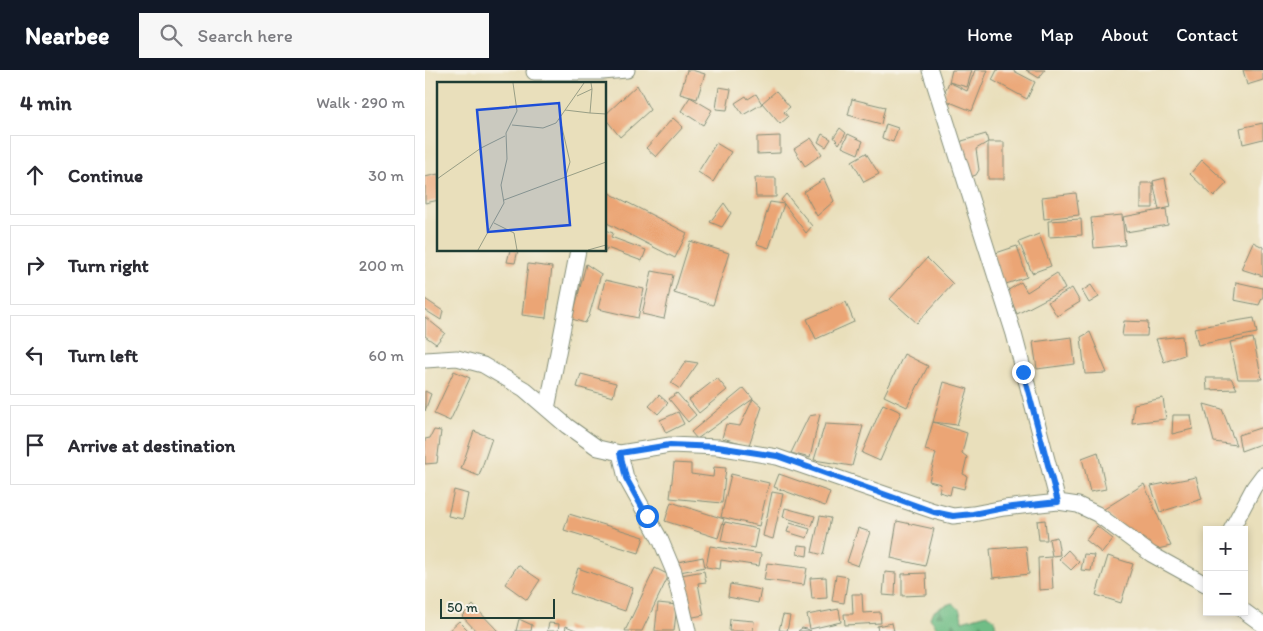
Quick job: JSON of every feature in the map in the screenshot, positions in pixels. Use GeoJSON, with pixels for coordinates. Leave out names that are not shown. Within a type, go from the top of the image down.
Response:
{"type":"FeatureCollection","features":[{"type":"Feature","properties":{"kind":"street"},"geometry":{"type":"LineString","coordinates":[[533,71],[602,72],[627,70]]}},
{"type":"Feature","properties":{"kind":"street"},"geometry":{"type":"LineString","coordinates":[[930,70],[1014,334],[1058,502]]}},
{"type":"Feature","properties":{"kind":"street"},"geometry":{"type":"LineString","coordinates":[[533,71],[544,82]]}},
{"type":"Feature","properties":{"kind":"street"},"geometry":{"type":"LineString","coordinates":[[547,409],[578,251]]}},
{"type":"Feature","properties":{"kind":"street"},"geometry":{"type":"LineString","coordinates":[[425,360],[457,358],[483,365],[524,389],[572,430],[598,448],[620,453],[670,445],[718,447],[777,456],[934,512],[953,516],[1058,502],[1077,505],[1097,514],[1151,554],[1203,582]]}},
{"type":"Feature","properties":{"kind":"street"},"geometry":{"type":"LineString","coordinates":[[620,453],[626,478],[661,541],[674,572],[688,631]]}},
{"type":"Feature","properties":{"kind":"street"},"geometry":{"type":"LineString","coordinates":[[1233,526],[1253,487],[1263,475]]}},
{"type":"Feature","properties":{"kind":"street"},"geometry":{"type":"LineString","coordinates":[[1248,614],[1263,625]]}},
{"type":"Feature","properties":{"kind":"green space"},"geometry":{"type":"Polygon","coordinates":[[[952,603],[960,610],[962,621],[987,614],[994,619],[997,631],[961,631],[960,628],[957,630],[938,629],[930,618],[931,615],[939,608],[952,603]]]}},
{"type":"Feature","properties":{"kind":"building"},"geometry":{"type":"Polygon","coordinates":[[[687,70],[705,74],[697,99],[680,94],[687,70]]]}},
{"type":"Feature","properties":{"kind":"building"},"geometry":{"type":"Polygon","coordinates":[[[952,70],[972,70],[967,87],[949,82],[952,70]]]}},
{"type":"Feature","properties":{"kind":"building"},"geometry":{"type":"Polygon","coordinates":[[[975,70],[988,70],[972,111],[942,99],[949,82],[967,91],[975,70]]]}},
{"type":"Feature","properties":{"kind":"building"},"geometry":{"type":"Polygon","coordinates":[[[997,70],[1012,70],[1035,82],[1027,99],[992,80],[997,70]]]}},
{"type":"Feature","properties":{"kind":"building"},"geometry":{"type":"Polygon","coordinates":[[[1026,70],[1045,70],[1039,78],[1026,70]]]}},
{"type":"Feature","properties":{"kind":"building"},"geometry":{"type":"Polygon","coordinates":[[[1243,70],[1263,70],[1263,80],[1247,85],[1243,70]]]}},
{"type":"Feature","properties":{"kind":"building"},"geometry":{"type":"Polygon","coordinates":[[[637,85],[650,110],[620,137],[606,119],[606,114],[637,85]]]}},
{"type":"Feature","properties":{"kind":"building"},"geometry":{"type":"Polygon","coordinates":[[[719,87],[731,89],[727,110],[716,109],[719,87]]]}},
{"type":"Feature","properties":{"kind":"building"},"geometry":{"type":"Polygon","coordinates":[[[776,91],[790,107],[784,112],[788,117],[780,124],[762,103],[776,91]]]}},
{"type":"Feature","properties":{"kind":"building"},"geometry":{"type":"Polygon","coordinates":[[[756,94],[762,104],[743,115],[735,103],[746,96],[748,99],[756,94]]]}},
{"type":"Feature","properties":{"kind":"building"},"geometry":{"type":"Polygon","coordinates":[[[690,97],[712,110],[703,125],[681,111],[690,97]]]}},
{"type":"Feature","properties":{"kind":"building"},"geometry":{"type":"Polygon","coordinates":[[[852,99],[885,107],[881,124],[848,115],[852,99]]]}},
{"type":"Feature","properties":{"kind":"building"},"geometry":{"type":"Polygon","coordinates":[[[673,118],[683,127],[656,157],[646,148],[673,118]]]}},
{"type":"Feature","properties":{"kind":"building"},"geometry":{"type":"Polygon","coordinates":[[[1263,123],[1263,139],[1243,144],[1240,128],[1263,123]]]}},
{"type":"Feature","properties":{"kind":"building"},"geometry":{"type":"Polygon","coordinates":[[[886,124],[898,128],[893,142],[882,138],[886,124]]]}},
{"type":"Feature","properties":{"kind":"building"},"geometry":{"type":"Polygon","coordinates":[[[840,128],[846,133],[839,144],[834,137],[840,128]]]}},
{"type":"Feature","properties":{"kind":"building"},"geometry":{"type":"Polygon","coordinates":[[[822,134],[831,139],[826,147],[818,142],[822,134]]]}},
{"type":"Feature","properties":{"kind":"building"},"geometry":{"type":"Polygon","coordinates":[[[848,134],[863,141],[858,154],[842,147],[848,134]]]}},
{"type":"Feature","properties":{"kind":"building"},"geometry":{"type":"Polygon","coordinates":[[[986,134],[988,142],[976,149],[979,170],[976,175],[970,177],[958,146],[962,141],[986,134]]]}},
{"type":"Feature","properties":{"kind":"building"},"geometry":{"type":"Polygon","coordinates":[[[780,136],[780,153],[757,154],[757,137],[780,136]]]}},
{"type":"Feature","properties":{"kind":"building"},"geometry":{"type":"Polygon","coordinates":[[[811,138],[822,154],[805,166],[794,149],[811,138]]]}},
{"type":"Feature","properties":{"kind":"building"},"geometry":{"type":"Polygon","coordinates":[[[988,142],[1004,142],[1004,179],[988,179],[988,142]]]}},
{"type":"Feature","properties":{"kind":"building"},"geometry":{"type":"Polygon","coordinates":[[[716,143],[731,152],[713,182],[698,172],[716,143]]]}},
{"type":"Feature","properties":{"kind":"building"},"geometry":{"type":"Polygon","coordinates":[[[866,153],[879,174],[864,182],[852,161],[866,153]]]}},
{"type":"Feature","properties":{"kind":"building"},"geometry":{"type":"Polygon","coordinates":[[[1202,160],[1227,183],[1214,197],[1190,174],[1202,160]]]}},
{"type":"Feature","properties":{"kind":"building"},"geometry":{"type":"Polygon","coordinates":[[[437,174],[437,200],[425,203],[425,177],[437,174]]]}},
{"type":"Feature","properties":{"kind":"building"},"geometry":{"type":"Polygon","coordinates":[[[755,178],[776,178],[776,197],[756,197],[755,178]]]}},
{"type":"Feature","properties":{"kind":"building"},"geometry":{"type":"Polygon","coordinates":[[[1165,178],[1171,207],[1159,210],[1153,181],[1165,178]]]}},
{"type":"Feature","properties":{"kind":"building"},"geometry":{"type":"Polygon","coordinates":[[[824,179],[834,201],[817,216],[804,192],[824,179]]]}},
{"type":"Feature","properties":{"kind":"building"},"geometry":{"type":"Polygon","coordinates":[[[1141,183],[1153,183],[1153,208],[1141,208],[1141,183]]]}},
{"type":"Feature","properties":{"kind":"building"},"geometry":{"type":"Polygon","coordinates":[[[607,192],[687,233],[675,258],[606,223],[607,192]]]}},
{"type":"Feature","properties":{"kind":"building"},"geometry":{"type":"Polygon","coordinates":[[[1076,193],[1079,215],[1044,219],[1042,197],[1076,193]]]}},
{"type":"Feature","properties":{"kind":"building"},"geometry":{"type":"Polygon","coordinates":[[[786,194],[812,226],[806,233],[781,200],[786,194]]]}},
{"type":"Feature","properties":{"kind":"building"},"geometry":{"type":"Polygon","coordinates":[[[770,202],[784,204],[769,248],[757,244],[770,202]]]}},
{"type":"Feature","properties":{"kind":"building"},"geometry":{"type":"Polygon","coordinates":[[[724,203],[731,213],[722,227],[710,222],[724,203]]]}},
{"type":"Feature","properties":{"kind":"building"},"geometry":{"type":"Polygon","coordinates":[[[1166,209],[1168,225],[1126,232],[1123,217],[1166,209]]]}},
{"type":"Feature","properties":{"kind":"building"},"geometry":{"type":"Polygon","coordinates":[[[1122,215],[1125,245],[1094,248],[1091,218],[1122,215]]]}},
{"type":"Feature","properties":{"kind":"building"},"geometry":{"type":"Polygon","coordinates":[[[1081,219],[1082,235],[1049,237],[1048,221],[1081,219]]]}},
{"type":"Feature","properties":{"kind":"building"},"geometry":{"type":"Polygon","coordinates":[[[606,230],[613,233],[611,237],[646,250],[642,261],[607,248],[606,250],[606,230]]]}},
{"type":"Feature","properties":{"kind":"building"},"geometry":{"type":"Polygon","coordinates":[[[1039,234],[1051,266],[1032,273],[1019,242],[1039,234]]]}},
{"type":"Feature","properties":{"kind":"building"},"geometry":{"type":"Polygon","coordinates":[[[690,241],[729,253],[713,305],[674,293],[690,241]]]}},
{"type":"Feature","properties":{"kind":"building"},"geometry":{"type":"Polygon","coordinates":[[[1253,242],[1263,247],[1263,276],[1241,269],[1253,242]]]}},
{"type":"Feature","properties":{"kind":"building"},"geometry":{"type":"Polygon","coordinates":[[[1017,246],[1027,277],[1003,285],[993,254],[1017,246]]]}},
{"type":"Feature","properties":{"kind":"building"},"geometry":{"type":"Polygon","coordinates":[[[510,251],[518,251],[515,263],[507,262],[510,251]]]}},
{"type":"Feature","properties":{"kind":"building"},"geometry":{"type":"Polygon","coordinates":[[[927,258],[953,284],[917,323],[890,299],[927,258]]]}},
{"type":"Feature","properties":{"kind":"building"},"geometry":{"type":"Polygon","coordinates":[[[528,264],[552,267],[546,318],[522,315],[528,264]]]}},
{"type":"Feature","properties":{"kind":"building"},"geometry":{"type":"Polygon","coordinates":[[[586,264],[601,274],[589,316],[585,323],[572,319],[586,264]]]}},
{"type":"Feature","properties":{"kind":"building"},"geometry":{"type":"Polygon","coordinates":[[[652,271],[673,275],[664,319],[642,314],[652,271]]]}},
{"type":"Feature","properties":{"kind":"building"},"geometry":{"type":"Polygon","coordinates":[[[1057,273],[1065,289],[1017,314],[1007,291],[1021,282],[1027,292],[1057,273]]]}},
{"type":"Feature","properties":{"kind":"building"},"geometry":{"type":"Polygon","coordinates":[[[605,280],[644,289],[638,318],[598,309],[605,280]]]}},
{"type":"Feature","properties":{"kind":"building"},"geometry":{"type":"Polygon","coordinates":[[[1236,282],[1263,288],[1263,296],[1259,305],[1234,300],[1236,282]]]}},
{"type":"Feature","properties":{"kind":"building"},"geometry":{"type":"Polygon","coordinates":[[[1091,285],[1099,297],[1089,303],[1082,291],[1091,285]]]}},
{"type":"Feature","properties":{"kind":"building"},"geometry":{"type":"Polygon","coordinates":[[[1072,288],[1080,302],[1057,316],[1048,302],[1072,288]]]}},
{"type":"Feature","properties":{"kind":"building"},"geometry":{"type":"Polygon","coordinates":[[[425,299],[443,311],[441,320],[425,310],[425,299]]]}},
{"type":"Feature","properties":{"kind":"building"},"geometry":{"type":"Polygon","coordinates":[[[846,302],[854,322],[816,339],[807,319],[846,302]]]}},
{"type":"Feature","properties":{"kind":"building"},"geometry":{"type":"Polygon","coordinates":[[[425,317],[445,333],[436,344],[425,336],[425,317]]]}},
{"type":"Feature","properties":{"kind":"building"},"geometry":{"type":"Polygon","coordinates":[[[1254,318],[1257,333],[1198,345],[1194,328],[1254,318]]]}},
{"type":"Feature","properties":{"kind":"building"},"geometry":{"type":"Polygon","coordinates":[[[1124,321],[1148,322],[1147,336],[1122,336],[1124,321]]]}},
{"type":"Feature","properties":{"kind":"building"},"geometry":{"type":"Polygon","coordinates":[[[1090,332],[1107,373],[1085,374],[1081,337],[1090,332]]]}},
{"type":"Feature","properties":{"kind":"building"},"geometry":{"type":"Polygon","coordinates":[[[1182,336],[1184,355],[1164,362],[1156,339],[1182,336]]]}},
{"type":"Feature","properties":{"kind":"building"},"geometry":{"type":"Polygon","coordinates":[[[1072,337],[1075,364],[1037,369],[1033,342],[1072,337]]]}},
{"type":"Feature","properties":{"kind":"building"},"geometry":{"type":"Polygon","coordinates":[[[1253,338],[1262,379],[1238,379],[1230,342],[1253,338]]]}},
{"type":"Feature","properties":{"kind":"building"},"geometry":{"type":"Polygon","coordinates":[[[904,354],[928,366],[907,407],[884,396],[904,354]]]}},
{"type":"Feature","properties":{"kind":"building"},"geometry":{"type":"Polygon","coordinates":[[[686,361],[698,363],[680,389],[671,383],[686,361]]]}},
{"type":"Feature","properties":{"kind":"building"},"geometry":{"type":"Polygon","coordinates":[[[454,371],[470,378],[450,421],[434,414],[454,371]]]}},
{"type":"Feature","properties":{"kind":"building"},"geometry":{"type":"Polygon","coordinates":[[[581,374],[616,383],[613,397],[577,387],[581,374]]]}},
{"type":"Feature","properties":{"kind":"building"},"geometry":{"type":"Polygon","coordinates":[[[717,378],[727,390],[699,413],[689,400],[717,378]]]}},
{"type":"Feature","properties":{"kind":"building"},"geometry":{"type":"Polygon","coordinates":[[[1206,378],[1231,378],[1237,389],[1207,390],[1206,378]]]}},
{"type":"Feature","properties":{"kind":"building"},"geometry":{"type":"Polygon","coordinates":[[[944,382],[968,389],[957,425],[933,422],[944,382]]]}},
{"type":"Feature","properties":{"kind":"building"},"geometry":{"type":"Polygon","coordinates":[[[744,388],[753,399],[697,439],[691,432],[744,388]]]}},
{"type":"Feature","properties":{"kind":"building"},"geometry":{"type":"Polygon","coordinates":[[[425,391],[431,394],[425,411],[425,391]]]}},
{"type":"Feature","properties":{"kind":"building"},"geometry":{"type":"Polygon","coordinates":[[[677,393],[696,415],[688,422],[669,399],[677,393]]]}},
{"type":"Feature","properties":{"kind":"building"},"geometry":{"type":"Polygon","coordinates":[[[659,395],[668,403],[658,414],[649,406],[659,395]]]}},
{"type":"Feature","properties":{"kind":"building"},"geometry":{"type":"Polygon","coordinates":[[[1163,398],[1166,419],[1132,423],[1134,404],[1163,398]]]}},
{"type":"Feature","properties":{"kind":"building"},"geometry":{"type":"Polygon","coordinates":[[[753,399],[762,407],[749,445],[722,438],[726,424],[740,426],[753,399]]]}},
{"type":"Feature","properties":{"kind":"building"},"geometry":{"type":"Polygon","coordinates":[[[883,404],[901,412],[880,461],[862,453],[883,404]]]}},
{"type":"Feature","properties":{"kind":"building"},"geometry":{"type":"Polygon","coordinates":[[[1204,404],[1222,409],[1236,445],[1214,442],[1204,404]]]}},
{"type":"Feature","properties":{"kind":"building"},"geometry":{"type":"Polygon","coordinates":[[[678,412],[684,424],[666,433],[660,420],[678,412]]]}},
{"type":"Feature","properties":{"kind":"building"},"geometry":{"type":"Polygon","coordinates":[[[820,414],[810,458],[791,453],[809,416],[820,414]]]}},
{"type":"Feature","properties":{"kind":"building"},"geometry":{"type":"Polygon","coordinates":[[[1173,415],[1191,415],[1193,429],[1172,434],[1173,415]]]}},
{"type":"Feature","properties":{"kind":"building"},"geometry":{"type":"Polygon","coordinates":[[[933,422],[967,433],[962,453],[967,457],[963,474],[967,476],[964,489],[952,486],[950,495],[939,492],[941,484],[929,481],[936,453],[925,450],[933,422]]]}},
{"type":"Feature","properties":{"kind":"building"},"geometry":{"type":"Polygon","coordinates":[[[825,424],[863,426],[852,466],[814,460],[825,424]]]}},
{"type":"Feature","properties":{"kind":"building"},"geometry":{"type":"Polygon","coordinates":[[[1263,427],[1263,443],[1241,451],[1238,435],[1263,427]]]}},
{"type":"Feature","properties":{"kind":"building"},"geometry":{"type":"Polygon","coordinates":[[[434,430],[441,431],[437,463],[425,464],[425,439],[430,438],[434,430]]]}},
{"type":"Feature","properties":{"kind":"building"},"geometry":{"type":"Polygon","coordinates":[[[474,431],[492,438],[479,476],[461,469],[474,431]]]}},
{"type":"Feature","properties":{"kind":"building"},"geometry":{"type":"Polygon","coordinates":[[[1098,452],[1106,489],[1090,492],[1082,458],[1098,452]]]}},
{"type":"Feature","properties":{"kind":"building"},"geometry":{"type":"Polygon","coordinates":[[[674,463],[691,464],[691,474],[713,477],[714,467],[726,468],[722,503],[670,498],[674,463]]]}},
{"type":"Feature","properties":{"kind":"building"},"geometry":{"type":"Polygon","coordinates":[[[731,474],[769,483],[759,526],[721,517],[731,474]]]}},
{"type":"Feature","properties":{"kind":"building"},"geometry":{"type":"Polygon","coordinates":[[[779,474],[830,492],[825,506],[774,487],[779,474]]]}},
{"type":"Feature","properties":{"kind":"building"},"geometry":{"type":"Polygon","coordinates":[[[1196,477],[1202,499],[1160,512],[1151,486],[1196,477]]]}},
{"type":"Feature","properties":{"kind":"building"},"geometry":{"type":"Polygon","coordinates":[[[1144,484],[1171,546],[1153,550],[1101,511],[1144,484]]]}},
{"type":"Feature","properties":{"kind":"building"},"geometry":{"type":"Polygon","coordinates":[[[454,490],[468,494],[463,519],[448,516],[454,490]]]}},
{"type":"Feature","properties":{"kind":"building"},"geometry":{"type":"Polygon","coordinates":[[[772,492],[783,494],[773,539],[763,536],[772,492]]]}},
{"type":"Feature","properties":{"kind":"building"},"geometry":{"type":"Polygon","coordinates":[[[671,502],[724,519],[718,538],[665,521],[671,502]]]}},
{"type":"Feature","properties":{"kind":"building"},"geometry":{"type":"Polygon","coordinates":[[[785,508],[815,516],[812,526],[783,517],[785,508]]]}},
{"type":"Feature","properties":{"kind":"building"},"geometry":{"type":"Polygon","coordinates":[[[569,514],[644,537],[639,553],[564,530],[569,514]]]}},
{"type":"Feature","properties":{"kind":"building"},"geometry":{"type":"Polygon","coordinates":[[[820,516],[831,518],[823,555],[812,552],[820,516]]]}},
{"type":"Feature","properties":{"kind":"building"},"geometry":{"type":"Polygon","coordinates":[[[1045,520],[1047,540],[1039,540],[1037,521],[1045,520]]]}},
{"type":"Feature","properties":{"kind":"building"},"geometry":{"type":"Polygon","coordinates":[[[897,521],[934,529],[925,566],[891,558],[897,521]]]}},
{"type":"Feature","properties":{"kind":"building"},"geometry":{"type":"Polygon","coordinates":[[[725,522],[758,529],[754,548],[721,541],[725,522]]]}},
{"type":"Feature","properties":{"kind":"building"},"geometry":{"type":"Polygon","coordinates":[[[790,523],[810,529],[807,538],[787,532],[790,523]]]}},
{"type":"Feature","properties":{"kind":"building"},"geometry":{"type":"Polygon","coordinates":[[[1097,526],[1113,539],[1102,553],[1086,540],[1097,526]]]}},
{"type":"Feature","properties":{"kind":"building"},"geometry":{"type":"Polygon","coordinates":[[[858,528],[870,532],[858,566],[847,562],[858,528]]]}},
{"type":"Feature","properties":{"kind":"building"},"geometry":{"type":"Polygon","coordinates":[[[1057,537],[1060,555],[1052,556],[1049,539],[1057,537]]]}},
{"type":"Feature","properties":{"kind":"building"},"geometry":{"type":"Polygon","coordinates":[[[798,545],[808,546],[807,556],[797,554],[798,545]]]}},
{"type":"Feature","properties":{"kind":"building"},"geometry":{"type":"Polygon","coordinates":[[[710,546],[761,554],[759,566],[721,560],[720,569],[706,567],[710,546]]]}},
{"type":"Feature","properties":{"kind":"building"},"geometry":{"type":"Polygon","coordinates":[[[1026,546],[1029,574],[993,578],[990,549],[1026,546]]]}},
{"type":"Feature","properties":{"kind":"building"},"geometry":{"type":"Polygon","coordinates":[[[1068,550],[1079,562],[1071,570],[1059,559],[1068,550]]]}},
{"type":"Feature","properties":{"kind":"building"},"geometry":{"type":"Polygon","coordinates":[[[1084,554],[1094,555],[1091,571],[1081,570],[1084,554]]]}},
{"type":"Feature","properties":{"kind":"building"},"geometry":{"type":"Polygon","coordinates":[[[1108,556],[1133,564],[1121,603],[1096,595],[1108,556]]]}},
{"type":"Feature","properties":{"kind":"building"},"geometry":{"type":"Polygon","coordinates":[[[703,557],[705,567],[680,572],[678,562],[703,557]]]}},
{"type":"Feature","properties":{"kind":"building"},"geometry":{"type":"Polygon","coordinates":[[[1051,557],[1053,589],[1039,590],[1038,558],[1051,557]]]}},
{"type":"Feature","properties":{"kind":"building"},"geometry":{"type":"Polygon","coordinates":[[[767,563],[807,568],[804,585],[764,580],[767,563]]]}},
{"type":"Feature","properties":{"kind":"building"},"geometry":{"type":"Polygon","coordinates":[[[518,565],[540,580],[527,600],[505,584],[518,565]]]}},
{"type":"Feature","properties":{"kind":"building"},"geometry":{"type":"Polygon","coordinates":[[[578,568],[633,588],[625,611],[570,593],[578,568]]]}},
{"type":"Feature","properties":{"kind":"building"},"geometry":{"type":"Polygon","coordinates":[[[655,568],[669,575],[642,631],[625,631],[655,568]]]}},
{"type":"Feature","properties":{"kind":"building"},"geometry":{"type":"Polygon","coordinates":[[[704,571],[706,582],[698,583],[704,615],[688,618],[681,575],[704,571]]]}},
{"type":"Feature","properties":{"kind":"building"},"geometry":{"type":"Polygon","coordinates":[[[885,572],[896,573],[895,596],[883,595],[885,572]]]}},
{"type":"Feature","properties":{"kind":"building"},"geometry":{"type":"Polygon","coordinates":[[[926,573],[927,595],[902,596],[902,574],[926,573]]]}},
{"type":"Feature","properties":{"kind":"building"},"geometry":{"type":"Polygon","coordinates":[[[836,575],[848,577],[844,603],[832,601],[836,575]]]}},
{"type":"Feature","properties":{"kind":"building"},"geometry":{"type":"Polygon","coordinates":[[[826,577],[827,598],[812,599],[810,578],[826,577]]]}},
{"type":"Feature","properties":{"kind":"building"},"geometry":{"type":"Polygon","coordinates":[[[730,584],[761,590],[758,603],[728,597],[730,584]]]}},
{"type":"Feature","properties":{"kind":"building"},"geometry":{"type":"Polygon","coordinates":[[[852,594],[862,594],[863,613],[880,612],[881,623],[845,625],[844,614],[853,614],[852,594]]]}},
{"type":"Feature","properties":{"kind":"building"},"geometry":{"type":"Polygon","coordinates":[[[658,603],[677,605],[674,631],[655,631],[658,603]]]}},
{"type":"Feature","properties":{"kind":"building"},"geometry":{"type":"Polygon","coordinates":[[[473,605],[498,631],[476,631],[462,616],[473,605]]]}},
{"type":"Feature","properties":{"kind":"building"},"geometry":{"type":"Polygon","coordinates":[[[839,609],[841,622],[810,629],[807,615],[839,609]]]}},
{"type":"Feature","properties":{"kind":"building"},"geometry":{"type":"Polygon","coordinates":[[[783,615],[790,616],[787,631],[779,630],[783,615]]]}},
{"type":"Feature","properties":{"kind":"building"},"geometry":{"type":"Polygon","coordinates":[[[519,619],[532,625],[531,631],[516,631],[519,619]]]}},
{"type":"Feature","properties":{"kind":"building"},"geometry":{"type":"Polygon","coordinates":[[[730,619],[754,621],[753,631],[729,631],[730,619]]]}},
{"type":"Feature","properties":{"kind":"building"},"geometry":{"type":"Polygon","coordinates":[[[459,621],[469,631],[448,631],[459,621]]]}},
{"type":"Feature","properties":{"kind":"building"},"geometry":{"type":"Polygon","coordinates":[[[549,623],[559,624],[558,631],[547,631],[549,623]]]}},
{"type":"Feature","properties":{"kind":"building"},"geometry":{"type":"Polygon","coordinates":[[[892,623],[894,631],[878,631],[877,626],[892,623]]]}},
{"type":"Feature","properties":{"kind":"building"},"geometry":{"type":"Polygon","coordinates":[[[566,626],[578,631],[565,631],[566,626]]]}},
{"type":"Feature","properties":{"kind":"building"},"geometry":{"type":"Polygon","coordinates":[[[802,628],[807,629],[811,631],[798,631],[802,628]]]}},
{"type":"Feature","properties":{"kind":"route"},"geometry":{"type":"LineString","coordinates":[[647,516],[626,478],[620,453],[670,445],[718,447],[777,456],[934,512],[953,516],[1058,502],[1023,372]]}}]}
